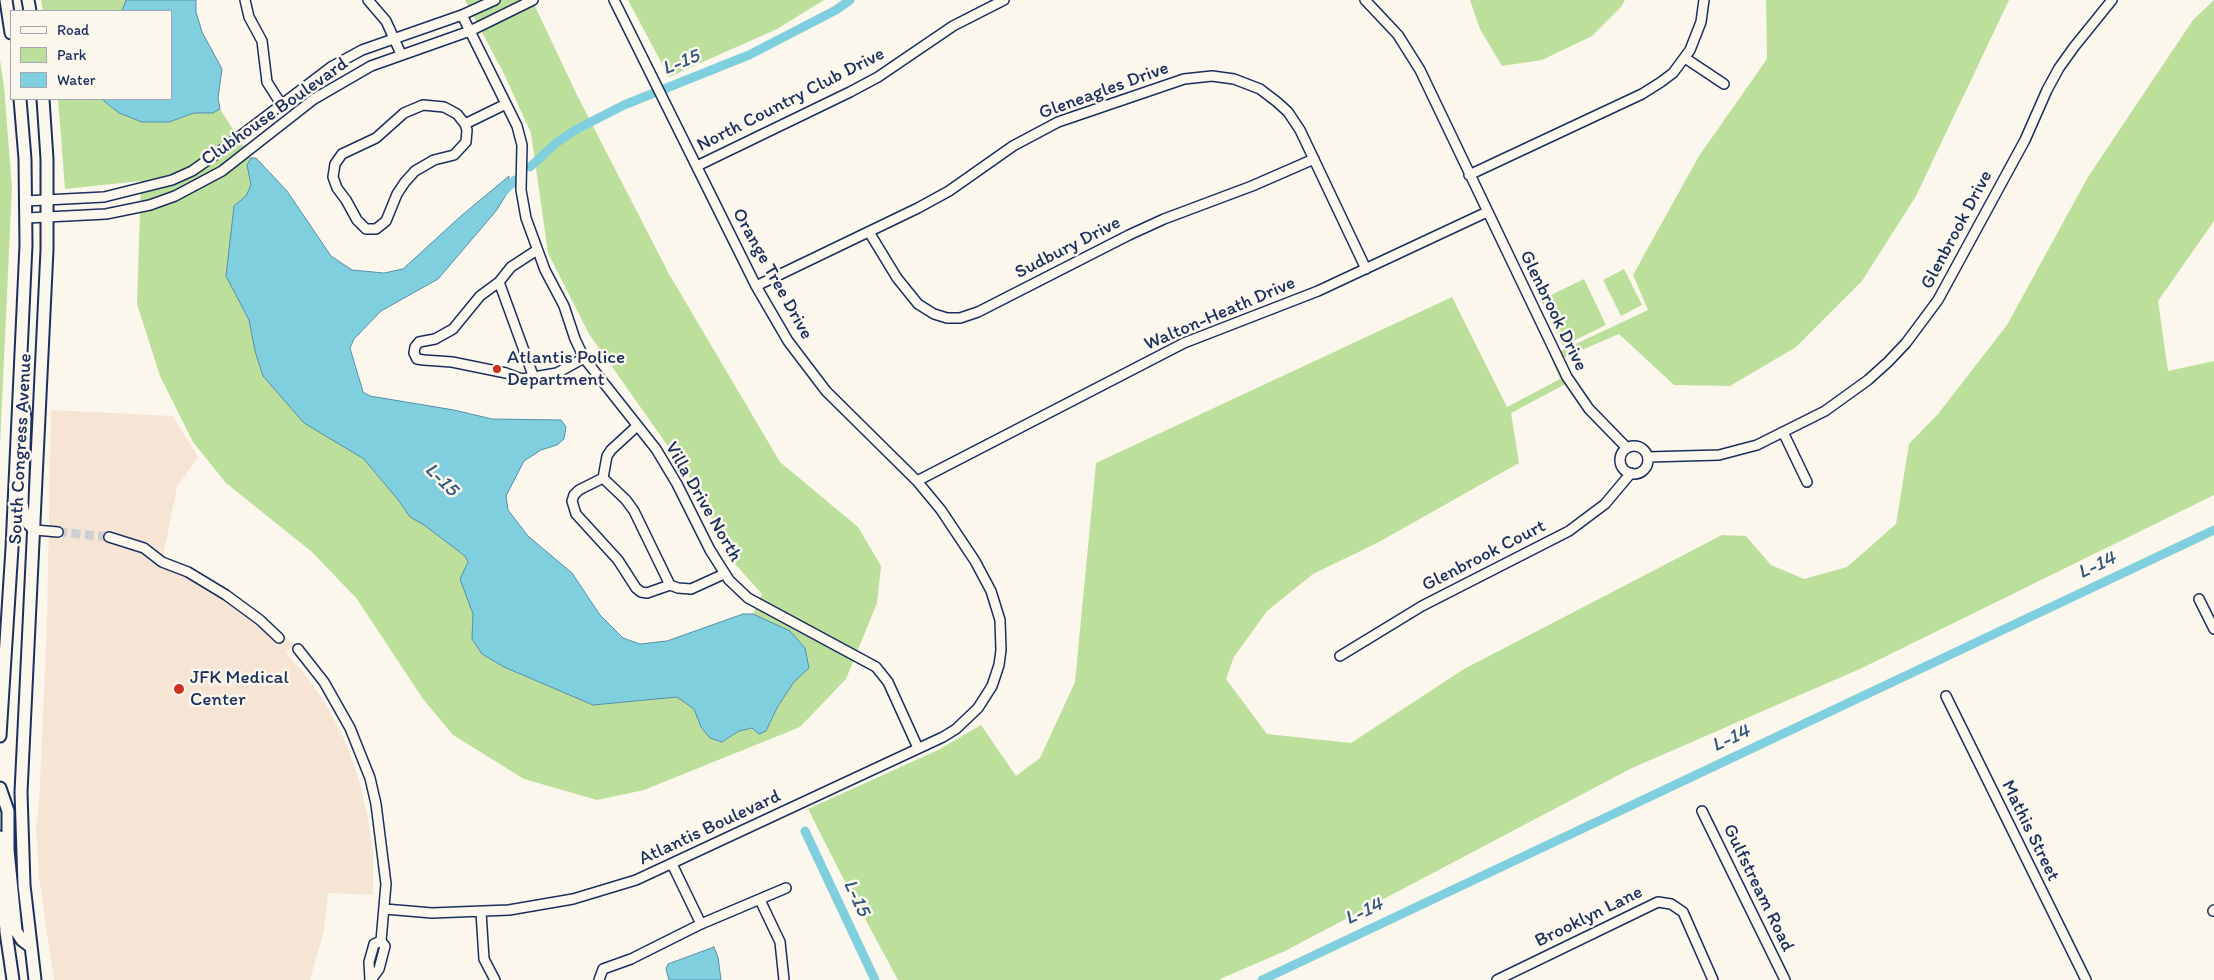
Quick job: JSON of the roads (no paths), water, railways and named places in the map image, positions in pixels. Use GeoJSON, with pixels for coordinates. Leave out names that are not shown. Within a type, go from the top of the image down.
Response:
{"type":"FeatureCollection","features":[{"type":"Feature","properties":{"kind":"main road"},"geometry":{"type":"LineString","coordinates":[[6,0],[10,26]]}},
{"type":"Feature","properties":{"kind":"main road","name":"South Congress Avenue"},"geometry":{"type":"LineString","coordinates":[[0,736],[12,548],[27,218],[20,100]]}},
{"type":"Feature","properties":{"kind":"main road","name":"South Congress Avenue"},"geometry":{"type":"LineString","coordinates":[[35,980],[24,885],[21,792],[35,530],[48,200],[43,100]]}},
{"type":"Feature","properties":{"kind":"main road"},"geometry":{"type":"LineString","coordinates":[[18,390],[25,418],[22,503],[25,520],[35,530]]}},
{"type":"Feature","properties":{"kind":"main road"},"geometry":{"type":"LineString","coordinates":[[0,788],[8,811],[8,850],[16,931],[22,940],[30,946]]}},
{"type":"Feature","properties":{"kind":"main road"},"geometry":{"type":"LineString","coordinates":[[0,837],[6,932],[13,980]]}},
{"type":"Feature","properties":{"kind":"street"},"geometry":{"type":"LineString","coordinates":[[245,0],[249,16],[262,41],[267,82],[281,104]]}},
{"type":"Feature","properties":{"kind":"street"},"geometry":{"type":"LineString","coordinates":[[368,0],[382,15],[401,54]]}},
{"type":"Feature","properties":{"kind":"street","name":"Clubhouse Boulevard"},"geometry":{"type":"LineString","coordinates":[[26,200],[104,197],[172,180],[192,171],[215,155],[330,67],[362,50],[462,15],[495,0]]}},
{"type":"Feature","properties":{"kind":"street","name":"Clubhouse Boulevard"},"geometry":{"type":"LineString","coordinates":[[27,218],[124,211],[150,205],[191,188],[237,160],[336,84],[371,66],[401,54],[470,31],[533,0]]}},
{"type":"Feature","properties":{"kind":"street","name":"Orange Tree Drive"},"geometry":{"type":"LineString","coordinates":[[614,0],[756,286],[788,341],[821,385],[917,481],[958,534],[996,605],[1001,627],[1002,650],[999,665]]}},
{"type":"Feature","properties":{"kind":"street","name":"North Country Club Drive"},"geometry":{"type":"LineString","coordinates":[[697,166],[878,77],[953,26],[1004,0]]}},
{"type":"Feature","properties":{"kind":"street"},"geometry":{"type":"LineString","coordinates":[[1365,0],[1382,16],[1408,49],[1420,70],[1469,175],[1642,94],[1661,82],[1685,58],[1697,37],[1704,0]]}},
{"type":"Feature","properties":{"kind":"street","name":"Glenbrook Drive"},"geometry":{"type":"LineString","coordinates":[[1469,175],[1566,377],[1589,409],[1627,448],[1639,446],[1648,457],[1719,455],[1748,448],[1825,411],[1868,380],[1894,356],[1923,322],[1949,283],[1989,202],[2024,140],[2046,90],[2074,47],[2112,0]]}},
{"type":"Feature","properties":{"kind":"street","name":"Villa Drive North"},"geometry":{"type":"LineString","coordinates":[[462,15],[521,139],[523,159],[522,204],[537,250],[564,306],[575,339],[584,358],[636,427],[656,449],[677,484],[724,574],[748,598],[876,667],[888,682],[918,748]]}},
{"type":"Feature","properties":{"kind":"street"},"geometry":{"type":"LineString","coordinates":[[1685,58],[1724,84]]}},
{"type":"Feature","properties":{"kind":"street","name":"Gleneagles Drive"},"geometry":{"type":"LineString","coordinates":[[756,286],[941,195],[1013,146],[1058,122],[1184,79],[1212,76],[1234,79],[1260,89],[1272,97],[1296,124],[1366,269]]}},
{"type":"Feature","properties":{"kind":"street"},"geometry":{"type":"LineString","coordinates":[[465,124],[506,104]]}},
{"type":"Feature","properties":{"kind":"street"},"geometry":{"type":"LineString","coordinates":[[423,105],[437,105],[451,110],[465,124],[467,136],[459,152],[428,163],[415,171],[397,194],[382,226],[376,229],[366,229],[360,226],[334,183],[335,164],[342,154],[376,138],[404,113],[423,105]]}},
{"type":"Feature","properties":{"kind":"street","name":"Sudbury Drive"},"geometry":{"type":"LineString","coordinates":[[869,232],[897,278],[918,304],[934,314],[947,318],[960,318],[978,312],[1155,223],[1252,186],[1314,158]]}},
{"type":"Feature","properties":{"kind":"street","name":"Walton-Heath Drive"},"geometry":{"type":"LineString","coordinates":[[917,481],[1184,343],[1318,291],[1487,212]]}},
{"type":"Feature","properties":{"kind":"street"},"geometry":{"type":"LineString","coordinates":[[537,250],[511,267],[499,282],[480,296],[453,329],[435,339],[419,342],[414,347],[414,353],[417,359],[452,362],[506,373],[522,379],[556,373],[584,358]]}},
{"type":"Feature","properties":{"kind":"street"},"geometry":{"type":"LineString","coordinates":[[499,282],[534,378]]}},
{"type":"Feature","properties":{"kind":"street"},"geometry":{"type":"LineString","coordinates":[[603,478],[607,456],[636,427]]}},
{"type":"Feature","properties":{"kind":"street"},"geometry":{"type":"LineString","coordinates":[[1783,432],[1808,482]]}},
{"type":"Feature","properties":{"kind":"street"},"geometry":{"type":"LineString","coordinates":[[1627,448],[1622,452],[1620,461],[1624,469],[1631,473],[1644,470],[1648,457]]}},
{"type":"Feature","properties":{"kind":"street","name":"Glenbrook Court"},"geometry":{"type":"LineString","coordinates":[[1340,656],[1422,606],[1569,531],[1605,504],[1631,473]]}},
{"type":"Feature","properties":{"kind":"street"},"geometry":{"type":"LineString","coordinates":[[603,478],[579,490],[574,495],[572,501],[576,514],[618,560],[636,588],[647,593],[670,585],[691,589],[724,574]]}},
{"type":"Feature","properties":{"kind":"street"},"geometry":{"type":"LineString","coordinates":[[603,478],[626,500],[634,511],[670,585]]}},
{"type":"Feature","properties":{"kind":"street"},"geometry":{"type":"LineString","coordinates":[[35,530],[58,532]]}},
{"type":"Feature","properties":{"kind":"street"},"geometry":{"type":"LineString","coordinates":[[108,538],[144,548],[162,562],[188,572],[226,595],[260,620],[279,638]]}},
{"type":"Feature","properties":{"kind":"street"},"geometry":{"type":"LineString","coordinates":[[2199,599],[2214,629]]}},
{"type":"Feature","properties":{"kind":"street"},"geometry":{"type":"LineString","coordinates":[[298,649],[338,705],[353,734],[370,778],[381,831],[386,884],[381,941],[374,944],[369,962],[371,980]]}},
{"type":"Feature","properties":{"kind":"street","name":"Atlantis Boulevard"},"geometry":{"type":"LineString","coordinates":[[385,909],[432,913],[481,912],[533,907],[573,899],[636,880],[943,737],[967,719],[984,699],[999,665]]}},
{"type":"Feature","properties":{"kind":"street","name":"Mathis Street"},"geometry":{"type":"LineString","coordinates":[[1946,696],[2086,980]]}},
{"type":"Feature","properties":{"kind":"street","name":"Gulfstream Road"},"geometry":{"type":"LineString","coordinates":[[1702,810],[1785,980]]}},
{"type":"Feature","properties":{"kind":"street"},"geometry":{"type":"LineString","coordinates":[[672,864],[701,924]]}},
{"type":"Feature","properties":{"kind":"street"},"geometry":{"type":"LineString","coordinates":[[600,980],[603,969],[632,959],[701,924],[786,888]]}},
{"type":"Feature","properties":{"kind":"street"},"geometry":{"type":"LineString","coordinates":[[760,900],[780,942],[784,980]]}},
{"type":"Feature","properties":{"kind":"street","name":"Brooklyn Lane"},"geometry":{"type":"LineString","coordinates":[[1497,980],[1658,902],[1671,904],[1683,912],[1714,980]]}},
{"type":"Feature","properties":{"kind":"street"},"geometry":{"type":"LineString","coordinates":[[481,912],[484,959],[495,980]]}},
{"type":"Feature","properties":{"kind":"water"},"geometry":{"type":"Polygon","coordinates":[[[126,0],[196,0],[196,12],[202,32],[222,69],[218,98],[220,109],[213,113],[194,113],[169,122],[142,122],[119,113],[104,101],[172,100],[172,10],[122,10],[126,0]]]}},
{"type":"Feature","properties":{"kind":"water"},"geometry":{"type":"Polygon","coordinates":[[[251,158],[256,158],[287,191],[331,256],[352,270],[384,273],[403,269],[461,216],[509,176],[508,192],[496,211],[438,279],[381,311],[354,339],[350,348],[363,392],[370,396],[454,410],[492,419],[561,420],[566,427],[564,439],[557,445],[541,450],[524,461],[506,496],[508,510],[528,536],[572,573],[600,615],[623,638],[640,644],[667,641],[743,614],[753,614],[790,631],[805,648],[809,668],[794,682],[778,706],[766,731],[759,734],[752,728],[739,731],[722,742],[710,738],[701,727],[694,709],[677,697],[593,705],[504,667],[482,654],[472,639],[473,614],[460,579],[468,562],[465,556],[424,525],[410,517],[364,459],[304,423],[263,376],[255,351],[249,320],[226,276],[234,206],[246,196],[251,185],[247,165],[251,158]]]}},
{"type":"Feature","properties":{"kind":"water"},"geometry":{"type":"Polygon","coordinates":[[[714,947],[718,957],[721,980],[669,980],[666,969],[668,964],[714,947]]]}},
{"type":"Feature","properties":{"kind":"waterway","name":"L-15"},"geometry":{"type":"LineString","coordinates":[[530,167],[556,143],[577,129],[624,105],[749,55],[836,10],[850,0]]}},
{"type":"Feature","properties":{"kind":"waterway","name":"L-15"},"geometry":{"type":"LineString","coordinates":[[501,194],[515,180]]}},
{"type":"Feature","properties":{"kind":"waterway","name":"L-14"},"geometry":{"type":"LineString","coordinates":[[1262,980],[2214,530]]}},
{"type":"Feature","properties":{"kind":"waterway","name":"L-15"},"geometry":{"type":"LineString","coordinates":[[805,831],[875,980]]}},
{"type":"Feature","properties":{"kind":"tunnel"},"geometry":{"type":"LineString","coordinates":[[58,532],[109,537]]}},
{"type":"Feature","properties":{"kind":"place","name":"Atlantis Police Department"},"geometry":{"type":"Point","coordinates":[497,369]}},
{"type":"Feature","properties":{"kind":"place","name":"JFK Medical Center"},"geometry":{"type":"Point","coordinates":[179,689]}}]}
